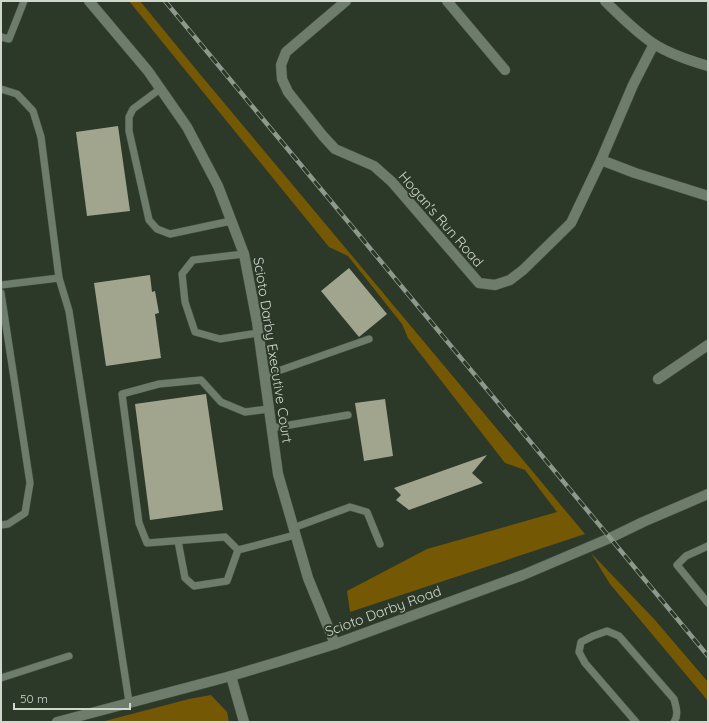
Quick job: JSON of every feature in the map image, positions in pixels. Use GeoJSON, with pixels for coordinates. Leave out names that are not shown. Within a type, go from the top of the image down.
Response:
{"type":"FeatureCollection","features":[{"type":"Feature","properties":{"kind":"street","name":"Scioto Darby Executive Court"},"geometry":{"type":"LineString","coordinates":[[89,1],[148,71],[187,127],[218,186],[232,221],[244,254],[258,333],[278,474],[308,578],[335,644]]}},
{"type":"Feature","properties":{"kind":"street","name":"Hogan's Run Road"},"geometry":{"type":"LineString","coordinates":[[346,1],[286,52],[281,65],[282,79],[288,92],[335,149],[374,166],[392,182],[479,283],[495,285],[510,280],[523,270],[571,223],[601,160],[633,85],[654,44]]}},
{"type":"Feature","properties":{"kind":"street"},"geometry":{"type":"LineString","coordinates":[[447,1],[505,70]]}},
{"type":"Feature","properties":{"kind":"street"},"geometry":{"type":"LineString","coordinates":[[605,1],[631,26],[654,44],[676,55],[708,66]]}},
{"type":"Feature","properties":{"kind":"street"},"geometry":{"type":"LineString","coordinates":[[601,160],[635,173],[708,196]]}},
{"type":"Feature","properties":{"kind":"street"},"geometry":{"type":"LineString","coordinates":[[658,379],[708,345]]}},
{"type":"Feature","properties":{"kind":"street","name":"Scioto Darby Road"},"geometry":{"type":"LineString","coordinates":[[57,722],[230,676],[335,644],[523,575],[708,494]]}},
{"type":"Feature","properties":{"kind":"street"},"geometry":{"type":"LineString","coordinates":[[230,676],[244,722]]}},
{"type":"Feature","properties":{"kind":"lane"},"geometry":{"type":"LineString","coordinates":[[1,37],[9,39],[24,1]]}},
{"type":"Feature","properties":{"kind":"lane"},"geometry":{"type":"LineString","coordinates":[[1,89],[17,94],[33,111],[42,137],[59,278],[69,312],[129,702]]}},
{"type":"Feature","properties":{"kind":"lane"},"geometry":{"type":"LineString","coordinates":[[160,89],[133,109],[129,117],[129,131],[149,220],[157,229],[170,234],[232,221]]}},
{"type":"Feature","properties":{"kind":"lane"},"geometry":{"type":"LineString","coordinates":[[244,254],[193,260],[182,274],[185,302],[195,332],[220,339],[258,333]]}},
{"type":"Feature","properties":{"kind":"lane"},"geometry":{"type":"LineString","coordinates":[[1,285],[59,278]]}},
{"type":"Feature","properties":{"kind":"lane"},"geometry":{"type":"LineString","coordinates":[[1,293],[30,483],[25,513],[8,524],[1,525]]}},
{"type":"Feature","properties":{"kind":"lane"},"geometry":{"type":"LineString","coordinates":[[264,376],[370,339]]}},
{"type":"Feature","properties":{"kind":"lane"},"geometry":{"type":"LineString","coordinates":[[238,550],[225,537],[147,543],[139,524],[122,394],[159,384],[201,380],[221,402],[245,412],[269,409]]}},
{"type":"Feature","properties":{"kind":"lane"},"geometry":{"type":"LineString","coordinates":[[272,428],[348,415]]}},
{"type":"Feature","properties":{"kind":"lane"},"geometry":{"type":"LineString","coordinates":[[238,550],[294,532],[350,507],[366,512],[380,544]]}},
{"type":"Feature","properties":{"kind":"lane"},"geometry":{"type":"LineString","coordinates":[[178,541],[185,578],[194,586],[227,580],[238,550]]}},
{"type":"Feature","properties":{"kind":"lane"},"geometry":{"type":"LineString","coordinates":[[708,546],[686,556],[677,565],[708,603]]}},
{"type":"Feature","properties":{"kind":"lane"},"geometry":{"type":"LineString","coordinates":[[636,722],[585,663],[579,652],[581,642],[606,631],[620,636],[674,699],[678,711],[675,721]]}},
{"type":"Feature","properties":{"kind":"lane"},"geometry":{"type":"LineString","coordinates":[[1,678],[70,656]]}},
{"type":"Feature","properties":{"kind":"shaded area"},"geometry":{"type":"Polygon","coordinates":[[[129,1],[140,1],[585,534],[350,612],[347,591],[427,549],[557,512],[525,470],[505,463],[408,338],[402,324],[348,256],[329,247],[129,1]]]}},
{"type":"Feature","properties":{"kind":"shaded area"},"geometry":{"type":"Polygon","coordinates":[[[591,553],[654,619],[708,682],[708,701],[610,584],[591,553]]]}},
{"type":"Feature","properties":{"kind":"shaded area"},"geometry":{"type":"Polygon","coordinates":[[[211,695],[227,712],[229,722],[101,722],[189,699],[211,695]]]}},
{"type":"Feature","properties":{"kind":"building"},"geometry":{"type":"Polygon","coordinates":[[[118,126],[130,211],[87,216],[76,132],[118,126]]]}},
{"type":"Feature","properties":{"kind":"building"},"geometry":{"type":"Polygon","coordinates":[[[349,268],[387,314],[359,337],[321,291],[349,268]]]}},
{"type":"Feature","properties":{"kind":"building"},"geometry":{"type":"Polygon","coordinates":[[[150,275],[152,292],[155,291],[159,313],[155,314],[161,358],[106,366],[94,283],[150,275]]]}},
{"type":"Feature","properties":{"kind":"building"},"geometry":{"type":"Polygon","coordinates":[[[206,394],[223,510],[150,520],[135,404],[206,394]]]}},
{"type":"Feature","properties":{"kind":"building"},"geometry":{"type":"Polygon","coordinates":[[[385,399],[393,456],[364,461],[355,403],[385,399]]]}},
{"type":"Feature","properties":{"kind":"building"},"geometry":{"type":"Polygon","coordinates":[[[487,455],[472,473],[483,483],[409,510],[396,500],[401,495],[394,488],[487,455]]]}},
{"type":"Feature","properties":{"kind":"railway"},"geometry":{"type":"LineString","coordinates":[[165,1],[708,656]]}}]}
